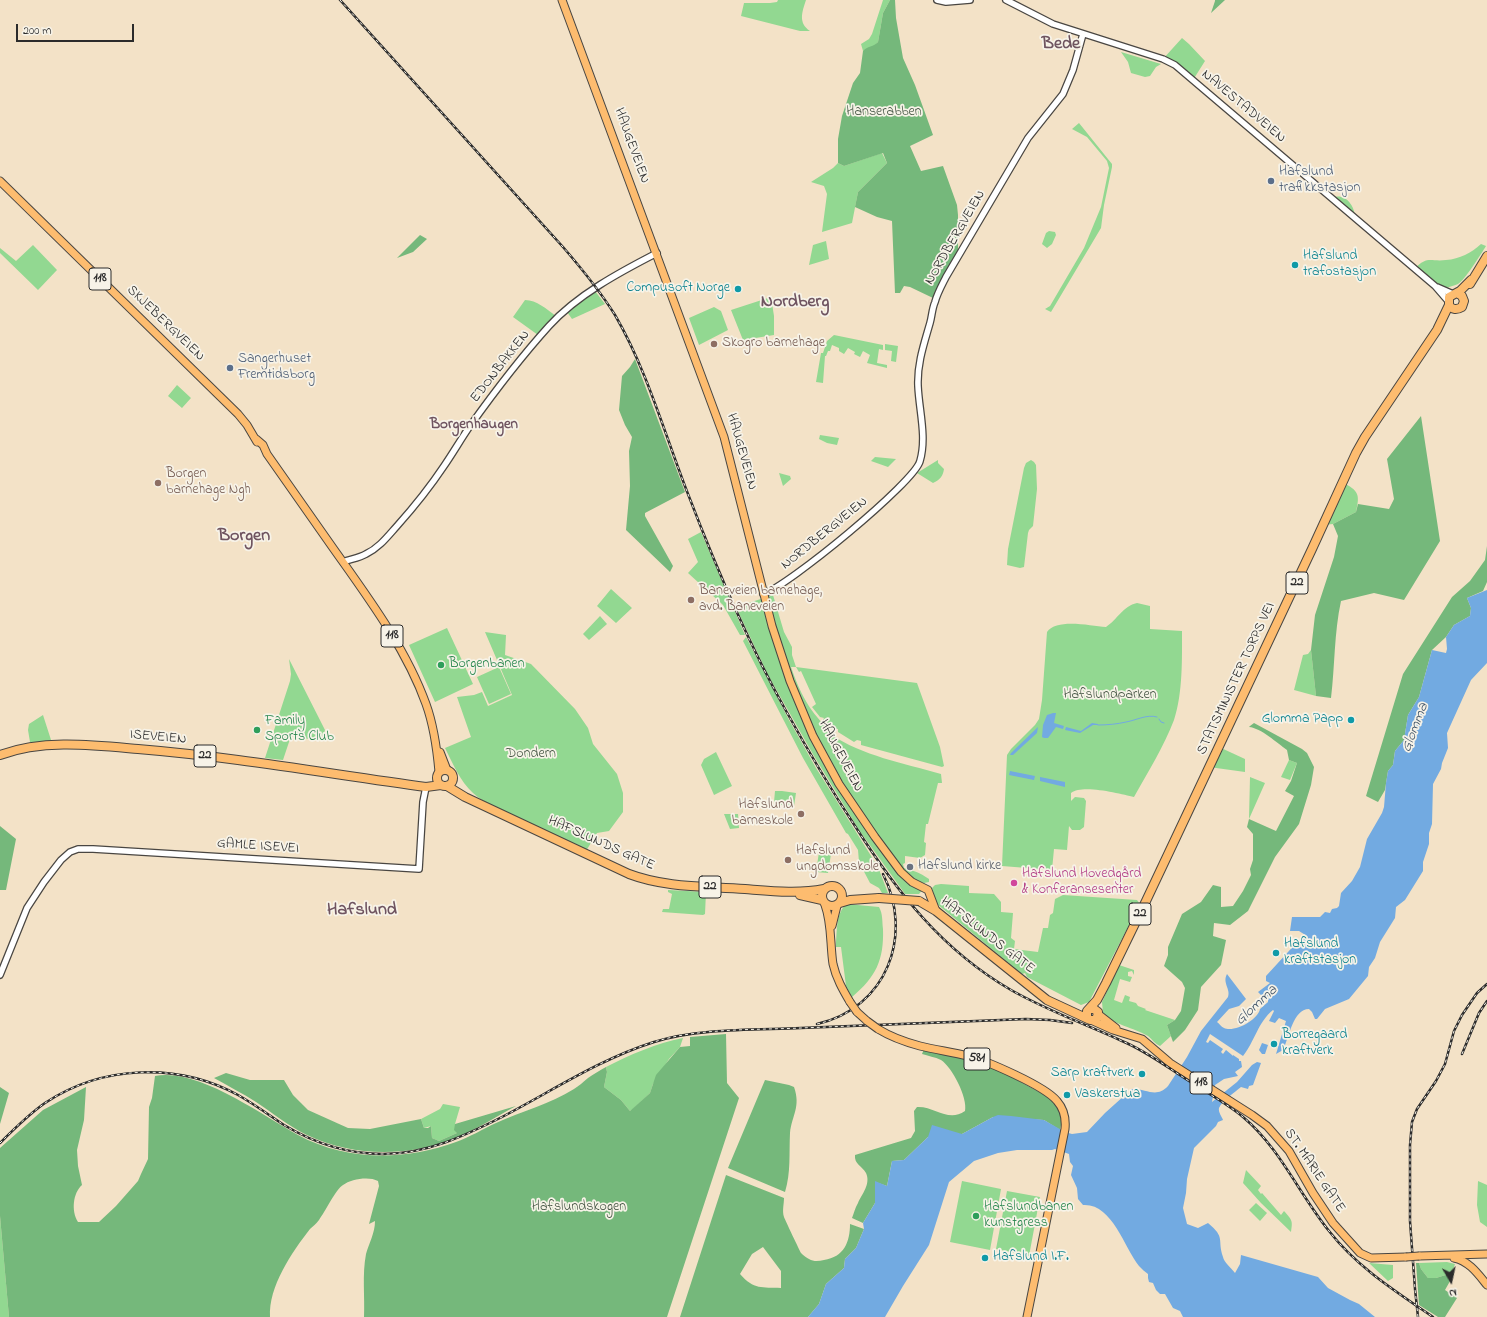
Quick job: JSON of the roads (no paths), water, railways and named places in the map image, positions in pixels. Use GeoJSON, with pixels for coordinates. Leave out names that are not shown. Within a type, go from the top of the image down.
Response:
{"type":"FeatureCollection","features":[{"type":"Feature","properties":{"kind":"highway","name":"22"},"geometry":{"type":"LineString","coordinates":[[1471,280],[1455,294],[1449,297],[1451,305],[1462,306],[1471,280],[1487,256]]}},
{"type":"Feature","properties":{"kind":"highway"},"geometry":{"type":"LineString","coordinates":[[1455,294],[1461,295],[1464,299]]}},
{"type":"Feature","properties":{"kind":"highway","name":"STATSMINISTER TORPS VEI"},"geometry":{"type":"LineString","coordinates":[[1094,1016],[1106,983],[1310,556],[1356,452],[1437,330],[1451,305]]}},
{"type":"Feature","properties":{"kind":"highway","name":"ISEVEIEN"},"geometry":{"type":"LineString","coordinates":[[0,755],[22,749],[53,746],[119,747],[196,754],[426,787],[444,785]]}},
{"type":"Feature","properties":{"kind":"highway","name":"22"},"geometry":{"type":"LineString","coordinates":[[438,774],[443,770],[447,770]]}},
{"type":"Feature","properties":{"kind":"highway"},"geometry":{"type":"LineString","coordinates":[[438,774],[438,782],[444,785],[451,783],[453,778],[451,773],[447,770]]}},
{"type":"Feature","properties":{"kind":"highway","name":"ISEVEIEN"},"geometry":{"type":"LineString","coordinates":[[409,784],[429,782],[438,774]]}},
{"type":"Feature","properties":{"kind":"highway","name":"HAFSLUNDS GATE"},"geometry":{"type":"LineString","coordinates":[[453,778],[461,790],[474,800]]}},
{"type":"Feature","properties":{"kind":"highway","name":"HAFSLUNDS GATE"},"geometry":{"type":"LineString","coordinates":[[444,785],[629,874],[648,881],[667,884],[772,891],[805,892],[824,889]]}},
{"type":"Feature","properties":{"kind":"highway","name":"22"},"geometry":{"type":"LineString","coordinates":[[824,889],[828,886],[834,886],[850,895],[919,901]]}},
{"type":"Feature","properties":{"kind":"highway"},"geometry":{"type":"LineString","coordinates":[[824,889],[822,894],[824,902]]}},
{"type":"Feature","properties":{"kind":"highway","name":"HAFSLUNDS GATE"},"geometry":{"type":"LineString","coordinates":[[772,891],[804,896],[824,902]]}},
{"type":"Feature","properties":{"kind":"highway"},"geometry":{"type":"LineString","coordinates":[[838,904],[842,897],[841,891]]}},
{"type":"Feature","properties":{"kind":"highway","name":"22"},"geometry":{"type":"LineString","coordinates":[[824,902],[831,907],[850,900],[879,898]]}},
{"type":"Feature","properties":{"kind":"highway","name":"HAFSLUNDS GATE"},"geometry":{"type":"LineString","coordinates":[[919,901],[936,911],[1012,973],[1052,1003],[1094,1016]]}},
{"type":"Feature","properties":{"kind":"highway","name":"STATSMINISTER TORPS VEI"},"geometry":{"type":"LineString","coordinates":[[1089,1009],[1106,983]]}},
{"type":"Feature","properties":{"kind":"highway","name":"HAFSLUNDS GATE"},"geometry":{"type":"LineString","coordinates":[[1039,993],[1076,1010],[1089,1009]]}},
{"type":"Feature","properties":{"kind":"highway","name":"22"},"geometry":{"type":"LineString","coordinates":[[1089,1009],[1094,1008],[1094,1016]]}},
{"type":"Feature","properties":{"kind":"main road","name":"HAUGEVEIEN"},"geometry":{"type":"LineString","coordinates":[[562,0],[724,437],[785,670],[813,736],[847,798],[893,862],[908,879],[916,885],[929,891],[936,911]]}},
{"type":"Feature","properties":{"kind":"main road","name":"SKJEBERGVEIEN"},"geometry":{"type":"LineString","coordinates":[[0,181],[238,414],[262,445],[372,604],[410,668],[426,704],[436,741],[447,770]]}},
{"type":"Feature","properties":{"kind":"main road","name":"SKJEBERGVEIEN"},"geometry":{"type":"LineString","coordinates":[[436,741],[438,774]]}},
{"type":"Feature","properties":{"kind":"main road"},"geometry":{"type":"LineString","coordinates":[[919,901],[924,895],[924,888]]}},
{"type":"Feature","properties":{"kind":"main road","name":"581"},"geometry":{"type":"LineString","coordinates":[[824,902],[831,934],[832,955],[839,983],[857,1012],[867,1021],[878,1029],[903,1041],[968,1056],[993,1064],[1051,1095],[1061,1106],[1065,1116],[1064,1132],[1027,1317]]}},
{"type":"Feature","properties":{"kind":"main road","name":"581"},"geometry":{"type":"LineString","coordinates":[[831,934],[838,904]]}},
{"type":"Feature","properties":{"kind":"main road","name":"ST. MARIE GATE"},"geometry":{"type":"LineString","coordinates":[[1094,1016],[1107,1028],[1142,1039],[1170,1063],[1267,1126],[1289,1151],[1321,1205],[1337,1228],[1351,1244],[1367,1253],[1385,1258],[1487,1254]]}},
{"type":"Feature","properties":{"kind":"main road","name":"ST. MARIE GATE"},"geometry":{"type":"LineString","coordinates":[[1419,1256],[1430,1254],[1470,1254]]}},
{"type":"Feature","properties":{"kind":"main road","name":"118"},"geometry":{"type":"LineString","coordinates":[[1470,1254],[1476,1272]]}},
{"type":"Feature","properties":{"kind":"main road","name":"118"},"geometry":{"type":"LineString","coordinates":[[1444,1256],[1462,1260],[1476,1272],[1487,1285]]}},
{"type":"Feature","properties":{"kind":"street"},"geometry":{"type":"LineString","coordinates":[[937,0],[950,2],[970,0]]}},
{"type":"Feature","properties":{"kind":"street","name":"NAVESTADVEIEN"},"geometry":{"type":"LineString","coordinates":[[1006,0],[1013,2],[1045,21],[1163,59],[1175,65],[1435,286],[1451,305]]}},
{"type":"Feature","properties":{"kind":"street","name":"NORDBERGVEIEN"},"geometry":{"type":"LineString","coordinates":[[764,594],[788,580],[843,538],[896,490],[918,467],[922,444],[918,378],[923,345],[936,299],[945,280],[1028,138],[1063,94],[1074,70],[1084,34]]}},
{"type":"Feature","properties":{"kind":"street","name":"EDONBAKKEN"},"geometry":{"type":"LineString","coordinates":[[345,565],[372,551],[411,510],[444,467],[478,416],[528,350],[550,325],[580,298],[624,270],[657,253]]}},
{"type":"Feature","properties":{"kind":"street","name":"NAVESTADVEIEN"},"geometry":{"type":"LineString","coordinates":[[1435,286],[1455,294]]}},
{"type":"Feature","properties":{"kind":"street","name":"GAMLE ISEVEI"},"geometry":{"type":"LineString","coordinates":[[0,975],[27,908],[44,882],[61,860],[70,852],[83,848],[419,869],[423,802],[426,787]]}},
{"type":"Feature","properties":{"kind":"water","name":"Glomma"},"geometry":{"type":"Polygon","coordinates":[[[1487,590],[1487,663],[1471,680],[1447,733],[1448,748],[1441,769],[1433,784],[1432,824],[1429,833],[1429,844],[1423,862],[1423,871],[1405,900],[1396,907],[1395,918],[1380,942],[1375,958],[1369,967],[1368,976],[1349,999],[1325,1009],[1317,1019],[1315,1019],[1309,1009],[1304,1010],[1299,1014],[1292,1025],[1283,1050],[1276,1054],[1286,1021],[1279,1018],[1275,1023],[1269,1021],[1274,1011],[1273,1010],[1260,1026],[1243,1056],[1210,1034],[1206,1042],[1208,1043],[1210,1040],[1223,1049],[1221,1052],[1223,1054],[1226,1050],[1232,1056],[1233,1055],[1239,1059],[1242,1067],[1235,1072],[1238,1076],[1224,1079],[1215,1085],[1212,1102],[1237,1082],[1252,1065],[1257,1062],[1261,1063],[1253,1085],[1249,1086],[1248,1089],[1241,1087],[1223,1102],[1219,1110],[1223,1120],[1218,1122],[1216,1126],[1194,1148],[1187,1179],[1183,1208],[1187,1224],[1198,1228],[1208,1223],[1214,1228],[1220,1239],[1221,1251],[1224,1259],[1235,1273],[1240,1264],[1241,1255],[1318,1277],[1328,1288],[1359,1304],[1375,1317],[1183,1317],[1180,1311],[1173,1308],[1165,1294],[1160,1294],[1156,1290],[1153,1283],[1149,1282],[1148,1274],[1133,1258],[1110,1218],[1093,1206],[1083,1205],[1078,1199],[1077,1188],[1071,1175],[1073,1166],[1070,1162],[1069,1154],[1055,1149],[1017,1150],[998,1153],[974,1161],[949,1182],[929,1245],[885,1317],[808,1317],[819,1304],[826,1284],[844,1268],[845,1259],[856,1248],[864,1229],[863,1223],[875,1203],[875,1181],[887,1186],[892,1161],[904,1160],[928,1137],[932,1125],[962,1134],[998,1115],[1044,1120],[1065,1132],[1072,1134],[1087,1132],[1105,1113],[1125,1095],[1130,1093],[1131,1089],[1159,1092],[1168,1086],[1187,1057],[1201,1031],[1228,997],[1229,994],[1225,980],[1227,974],[1246,999],[1239,1006],[1229,1009],[1217,1022],[1224,1028],[1234,1029],[1255,1017],[1260,1009],[1268,1002],[1264,995],[1261,995],[1258,992],[1270,983],[1266,981],[1266,976],[1299,940],[1307,937],[1299,931],[1290,931],[1292,917],[1320,917],[1325,912],[1330,913],[1332,909],[1339,906],[1341,893],[1352,881],[1360,867],[1367,839],[1382,813],[1388,771],[1393,765],[1395,751],[1404,740],[1408,715],[1419,697],[1432,650],[1446,653],[1446,637],[1454,625],[1470,616],[1471,608],[1467,598],[1487,590]]]}},
{"type":"Feature","properties":{"kind":"water"},"geometry":{"type":"Polygon","coordinates":[[[1056,713],[1054,723],[1064,726],[1063,729],[1056,727],[1048,738],[1044,738],[1042,737],[1043,725],[1047,715],[1056,713]]]}},
{"type":"Feature","properties":{"kind":"water"},"geometry":{"type":"Polygon","coordinates":[[[1092,723],[1098,725],[1093,725],[1080,733],[1065,730],[1066,727],[1081,731],[1092,723]]]}},
{"type":"Feature","properties":{"kind":"water"},"geometry":{"type":"Polygon","coordinates":[[[1038,727],[1037,733],[1013,755],[1010,755],[1011,753],[1038,727]]]}},
{"type":"Feature","properties":{"kind":"water"},"geometry":{"type":"Polygon","coordinates":[[[1010,771],[1035,776],[1034,780],[1009,775],[1010,771]]]}},
{"type":"Feature","properties":{"kind":"water"},"geometry":{"type":"Polygon","coordinates":[[[1040,777],[1065,782],[1065,787],[1040,781],[1040,777]]]}},
{"type":"Feature","properties":{"kind":"water"},"geometry":{"type":"Polygon","coordinates":[[[1262,1043],[1268,1045],[1265,1054],[1262,1054],[1259,1050],[1262,1043]]]}},
{"type":"Feature","properties":{"kind":"waterway"},"geometry":{"type":"LineString","coordinates":[[1098,725],[1109,725],[1153,716],[1157,717]]}},
{"type":"Feature","properties":{"kind":"waterway"},"geometry":{"type":"LineString","coordinates":[[1159,719],[1164,723]]}},
{"type":"Feature","properties":{"kind":"railway"},"geometry":{"type":"LineString","coordinates":[[340,0],[563,247],[590,280],[615,315],[637,358],[646,380],[710,549],[745,630],[771,683],[810,754],[846,812],[887,874],[923,918],[963,957],[1011,990],[1066,1017],[1131,1045],[1237,1112],[1256,1129],[1279,1157],[1318,1217],[1340,1244],[1377,1278],[1433,1317]]}},
{"type":"Feature","properties":{"kind":"railway"},"geometry":{"type":"LineString","coordinates":[[817,1024],[841,1015],[861,1002],[877,986],[888,966],[894,944],[896,921],[892,897],[883,874]]}},
{"type":"Feature","properties":{"kind":"railway"},"geometry":{"type":"LineString","coordinates":[[1418,1317],[1410,1221],[1410,1145],[1412,1122],[1417,1109],[1436,1081],[1445,1064],[1454,1031],[1462,1015],[1477,993],[1487,984]]}},
{"type":"Feature","properties":{"kind":"railway"},"geometry":{"type":"LineString","coordinates":[[1462,1054],[1479,1013],[1487,1001]]}},
{"type":"Feature","properties":{"kind":"railway"},"geometry":{"type":"LineString","coordinates":[[0,1143],[27,1117],[45,1103],[67,1090],[91,1081],[115,1075],[140,1072],[166,1073],[191,1077],[215,1084],[238,1095],[284,1125],[307,1137],[344,1150],[383,1154],[415,1151],[445,1143],[502,1117],[614,1057],[671,1037],[727,1030],[1026,1019],[1072,1023]]}},
{"type":"Feature","properties":{"kind":"place","name":"Hafslund trafikkstasjon"},"geometry":{"type":"Point","coordinates":[1271,181]}},
{"type":"Feature","properties":{"kind":"place","name":"Hafslund trafostasjon"},"geometry":{"type":"Point","coordinates":[1295,265]}},
{"type":"Feature","properties":{"kind":"place","name":"Compusoft Norge"},"geometry":{"type":"Point","coordinates":[738,289]}},
{"type":"Feature","properties":{"kind":"place","name":"Skogro barnehage"},"geometry":{"type":"Point","coordinates":[714,344]}},
{"type":"Feature","properties":{"kind":"place","name":"Sangerhuset Fremtidsborg"},"geometry":{"type":"Point","coordinates":[230,368]}},
{"type":"Feature","properties":{"kind":"place","name":"Borgen barnehage Ngh"},"geometry":{"type":"Point","coordinates":[158,483]}},
{"type":"Feature","properties":{"kind":"place","name":"Baneveien barnehage, avd. Baneveien"},"geometry":{"type":"Point","coordinates":[691,600]}},
{"type":"Feature","properties":{"kind":"place","name":"Borgenbanen"},"geometry":{"type":"Point","coordinates":[441,665]}},
{"type":"Feature","properties":{"kind":"place","name":"Glomma Papp"},"geometry":{"type":"Point","coordinates":[1351,720]}},
{"type":"Feature","properties":{"kind":"place","name":"Family Sports Club"},"geometry":{"type":"Point","coordinates":[257,730]}},
{"type":"Feature","properties":{"kind":"place","name":"Hafslund barneskole"},"geometry":{"type":"Point","coordinates":[801,814]}},
{"type":"Feature","properties":{"kind":"place","name":"Hafslund ungdomsskole"},"geometry":{"type":"Point","coordinates":[788,860]}},
{"type":"Feature","properties":{"kind":"place","name":"Hafslund kirke"},"geometry":{"type":"Point","coordinates":[910,867]}},
{"type":"Feature","properties":{"kind":"place","name":"Hafslund Hovedgård & Konferansesenter"},"geometry":{"type":"Point","coordinates":[1014,883]}},
{"type":"Feature","properties":{"kind":"place","name":"Hafslund kraftstasjon"},"geometry":{"type":"Point","coordinates":[1276,953]}},
{"type":"Feature","properties":{"kind":"place","name":"Borregaard kraftverk"},"geometry":{"type":"Point","coordinates":[1274,1044]}},
{"type":"Feature","properties":{"kind":"place","name":"Sarp kraftverk"},"geometry":{"type":"Point","coordinates":[1142,1074]}},
{"type":"Feature","properties":{"kind":"place","name":"Vaskerstua"},"geometry":{"type":"Point","coordinates":[1067,1095]}},
{"type":"Feature","properties":{"kind":"place","name":"Hafslundbanen kunstgress"},"geometry":{"type":"Point","coordinates":[976,1216]}},
{"type":"Feature","properties":{"kind":"place","name":"Hafslund I.F."},"geometry":{"type":"Point","coordinates":[985,1258]}},
{"type":"Feature","properties":{"kind":"district","name":"Bede"},"geometry":{"type":"Point","coordinates":[1061,45]}},
{"type":"Feature","properties":{"kind":"district","name":"Nordberg"},"geometry":{"type":"Point","coordinates":[795,303]}},
{"type":"Feature","properties":{"kind":"district","name":"Borgenhaugen"},"geometry":{"type":"Point","coordinates":[474,426]}},
{"type":"Feature","properties":{"kind":"district","name":"Borgen"},"geometry":{"type":"Point","coordinates":[244,537]}},
{"type":"Feature","properties":{"kind":"district","name":"Hafslund"},"geometry":{"type":"Point","coordinates":[362,911]}},
{"type":"Feature","properties":{"kind":"park label","name":"Hanserabben"},"geometry":{"type":"Point","coordinates":[884,113]}},
{"type":"Feature","properties":{"kind":"park label","name":"Hafslundparken"},"geometry":{"type":"Point","coordinates":[1110,696]}},
{"type":"Feature","properties":{"kind":"park label","name":"Dondern"},"geometry":{"type":"Point","coordinates":[531,755]}},
{"type":"Feature","properties":{"kind":"park label","name":"Hafslundskogen"},"geometry":{"type":"Point","coordinates":[579,1208]}}]}
